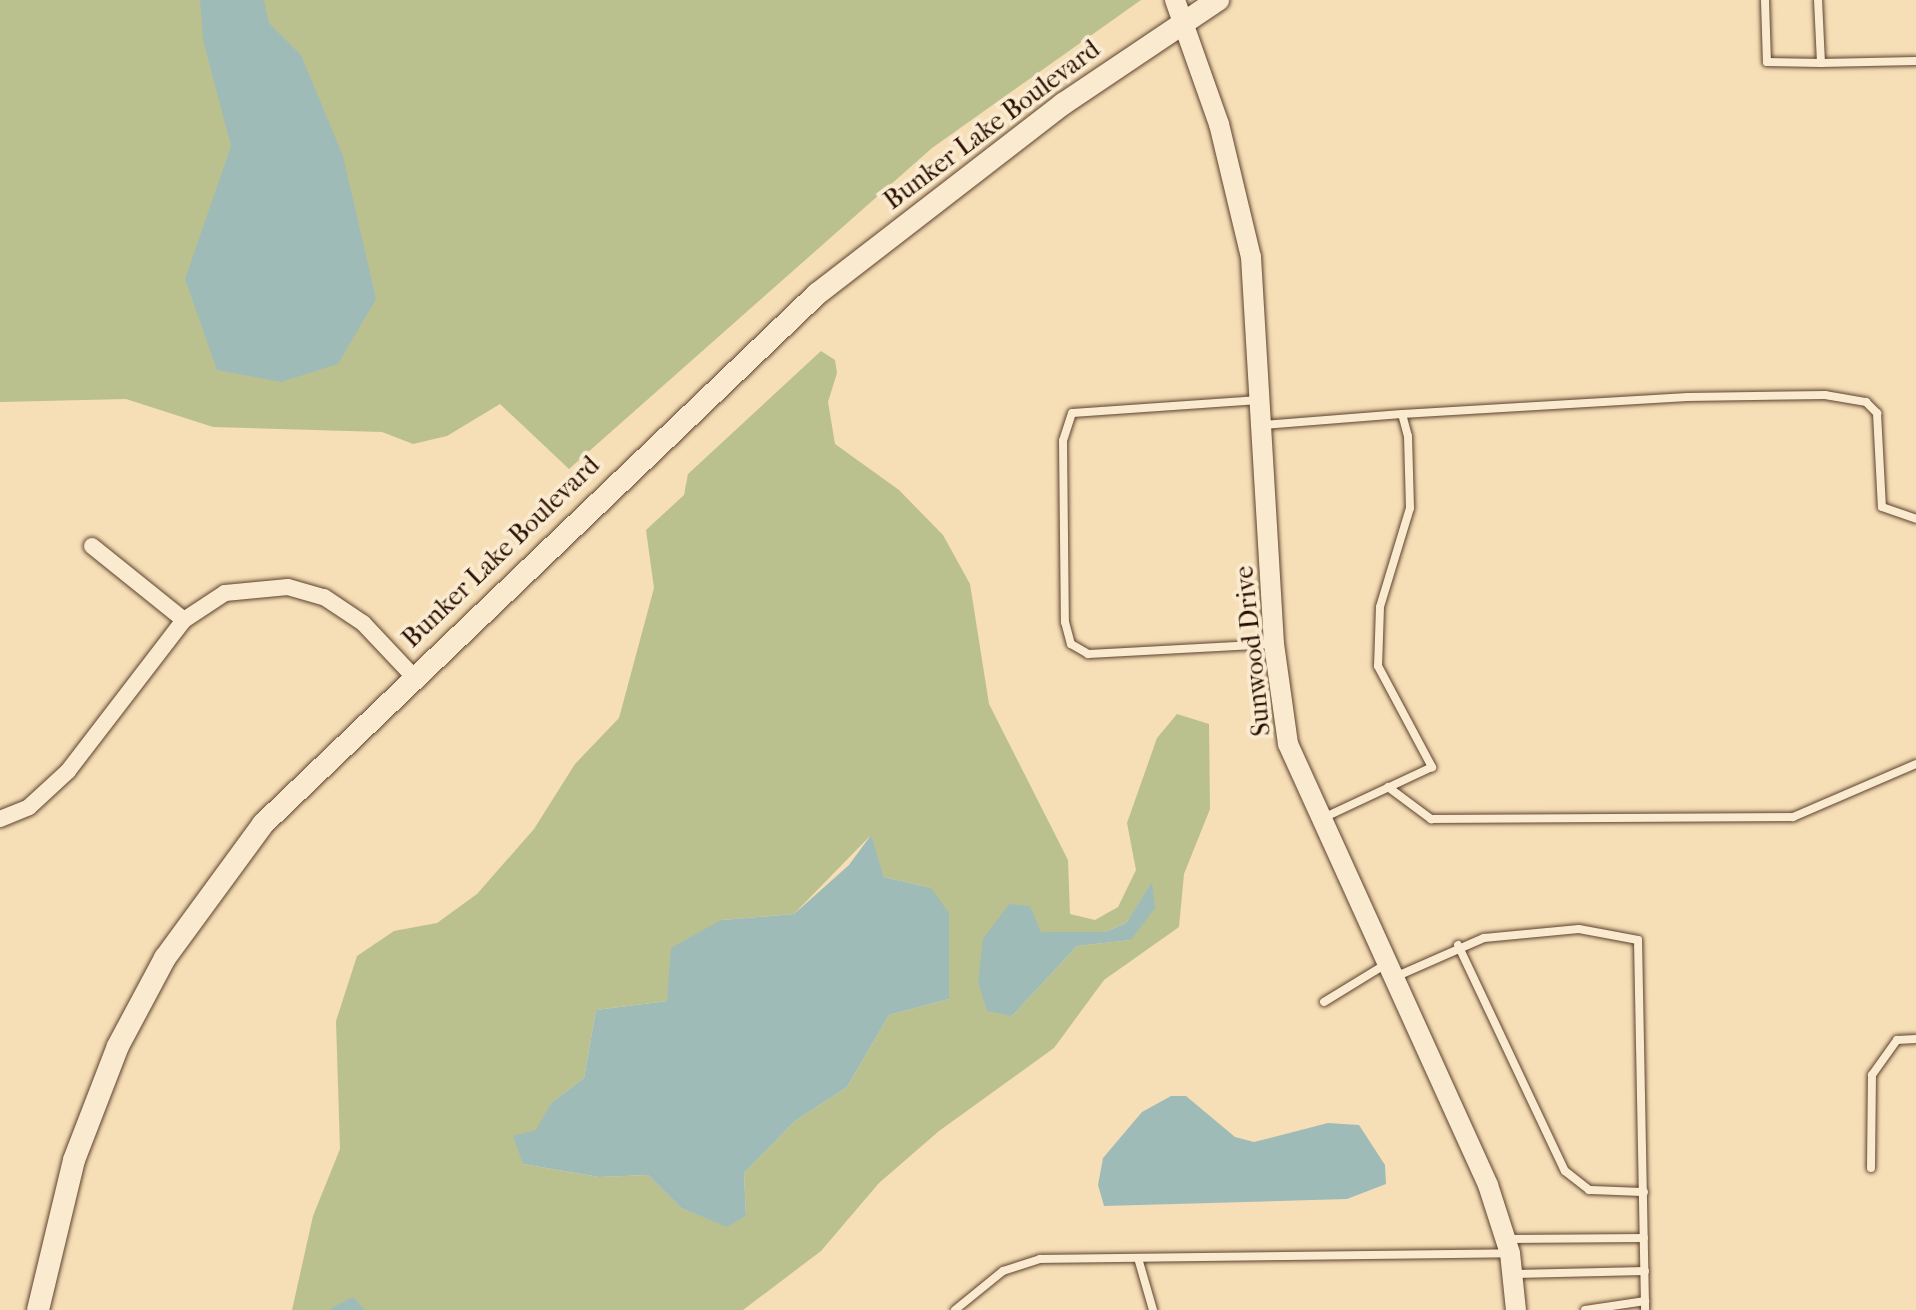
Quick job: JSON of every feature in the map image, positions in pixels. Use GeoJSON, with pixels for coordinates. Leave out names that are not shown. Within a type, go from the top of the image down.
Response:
{"type":"FeatureCollection","features":[{"type":"Feature","properties":{"kind":"main road","name":"Bunker Lake Boulevard"},"geometry":{"type":"LineString","coordinates":[[38,1310],[85,1125],[165,958],[263,824],[413,676],[817,294],[1050,113],[1218,0]]}},
{"type":"Feature","properties":{"kind":"street","name":"Sunwood Drive"},"geometry":{"type":"LineString","coordinates":[[1175,0],[1245,222],[1260,400],[1274,644],[1288,744],[1317,821],[1389,971],[1508,1246],[1514,1274],[1516,1310]]}},
{"type":"Feature","properties":{"kind":"street"},"geometry":{"type":"LineString","coordinates":[[92,546],[184,620]]}},
{"type":"Feature","properties":{"kind":"street"},"geometry":{"type":"LineString","coordinates":[[0,819],[29,807],[68,771],[184,620],[225,593],[288,587],[344,608],[413,676]]}},
{"type":"Feature","properties":{"kind":"lane"},"geometry":{"type":"LineString","coordinates":[[1765,0],[1767,62],[1916,61]]}},
{"type":"Feature","properties":{"kind":"lane"},"geometry":{"type":"LineString","coordinates":[[1818,0],[1821,63]]}},
{"type":"Feature","properties":{"kind":"lane"},"geometry":{"type":"LineString","coordinates":[[1261,425],[1687,397],[1825,395],[1866,402],[1877,413],[1882,507],[1916,519]]}},
{"type":"Feature","properties":{"kind":"lane"},"geometry":{"type":"LineString","coordinates":[[1260,400],[1072,413],[1063,441],[1065,622],[1071,644],[1088,654],[1274,644]]}},
{"type":"Feature","properties":{"kind":"lane"},"geometry":{"type":"LineString","coordinates":[[1317,821],[1432,767],[1378,666],[1380,607],[1410,508],[1402,414]]}},
{"type":"Feature","properties":{"kind":"lane"},"geometry":{"type":"LineString","coordinates":[[1388,787],[1431,819],[1793,817],[1916,764]]}},
{"type":"Feature","properties":{"kind":"lane"},"geometry":{"type":"LineString","coordinates":[[1324,1002],[1389,971],[1458,945],[1579,929],[1638,940],[1645,1306],[1585,1310]]}},
{"type":"Feature","properties":{"kind":"lane"},"geometry":{"type":"LineString","coordinates":[[1458,945],[1565,1171],[1589,1190],[1644,1192]]}},
{"type":"Feature","properties":{"kind":"lane"},"geometry":{"type":"LineString","coordinates":[[1871,1168],[1872,1075],[1897,1040],[1916,1039]]}},
{"type":"Feature","properties":{"kind":"lane"},"geometry":{"type":"LineString","coordinates":[[955,1310],[1020,1263],[1508,1246],[1644,1238]]}},
{"type":"Feature","properties":{"kind":"lane"},"geometry":{"type":"LineString","coordinates":[[1138,1258],[1153,1310]]}},
{"type":"Feature","properties":{"kind":"lane"},"geometry":{"type":"LineString","coordinates":[[1514,1274],[1645,1271]]}},
{"type":"Feature","properties":{"kind":"green space"},"geometry":{"type":"Polygon","coordinates":[[[0,0],[1141,0],[932,148],[569,469],[500,404],[447,436],[413,444],[382,432],[213,427],[126,399],[0,402],[0,0]]]}},
{"type":"Feature","properties":{"kind":"green space"},"geometry":{"type":"Polygon","coordinates":[[[821,351],[835,360],[837,373],[828,402],[835,444],[899,490],[943,535],[970,584],[989,704],[1068,860],[1070,914],[1095,920],[1118,907],[1136,870],[1127,823],[1157,738],[1177,714],[1209,724],[1210,809],[1184,874],[1179,927],[1104,980],[1054,1048],[939,1131],[879,1183],[821,1251],[743,1310],[292,1310],[313,1216],[340,1149],[336,1021],[357,956],[394,931],[437,923],[477,894],[534,829],[575,764],[619,718],[654,588],[646,530],[684,495],[688,474],[821,351]],[[870,836],[794,914],[721,920],[667,1001],[596,1010],[584,1078],[551,1103],[523,1164],[599,1177],[648,1175],[681,1208],[727,1226],[746,1216],[744,1173],[795,1121],[847,1087],[889,1015],[949,999],[931,888],[884,877],[870,836]],[[1152,884],[1126,923],[1105,932],[1041,932],[984,959],[978,982],[1012,1016],[1077,946],[1131,940],[1152,884]]]}},
{"type":"Feature","properties":{"kind":"water"},"geometry":{"type":"Polygon","coordinates":[[[200,0],[264,0],[269,23],[301,55],[343,156],[376,299],[338,364],[281,382],[217,370],[185,279],[231,146],[203,40],[200,0]]]}},
{"type":"Feature","properties":{"kind":"water"},"geometry":{"type":"Polygon","coordinates":[[[871,835],[884,877],[931,888],[949,913],[949,999],[889,1015],[847,1087],[795,1121],[744,1173],[746,1216],[727,1227],[681,1208],[648,1175],[599,1177],[523,1164],[513,1136],[536,1130],[551,1103],[584,1078],[596,1010],[667,1001],[671,948],[721,920],[794,914],[849,865],[871,835]]]}},
{"type":"Feature","properties":{"kind":"water"},"geometry":{"type":"Polygon","coordinates":[[[1152,882],[1155,908],[1131,940],[1077,946],[1012,1016],[987,1011],[978,982],[983,939],[1009,904],[1030,906],[1041,932],[1105,932],[1126,923],[1152,882]]]}},
{"type":"Feature","properties":{"kind":"water"},"geometry":{"type":"Polygon","coordinates":[[[1171,1096],[1186,1096],[1235,1137],[1254,1142],[1328,1123],[1359,1125],[1385,1165],[1386,1184],[1347,1199],[1104,1206],[1098,1185],[1103,1158],[1142,1112],[1171,1096]]]}},
{"type":"Feature","properties":{"kind":"water"},"geometry":{"type":"Polygon","coordinates":[[[353,1297],[365,1310],[331,1310],[333,1307],[353,1297]]]}}]}
